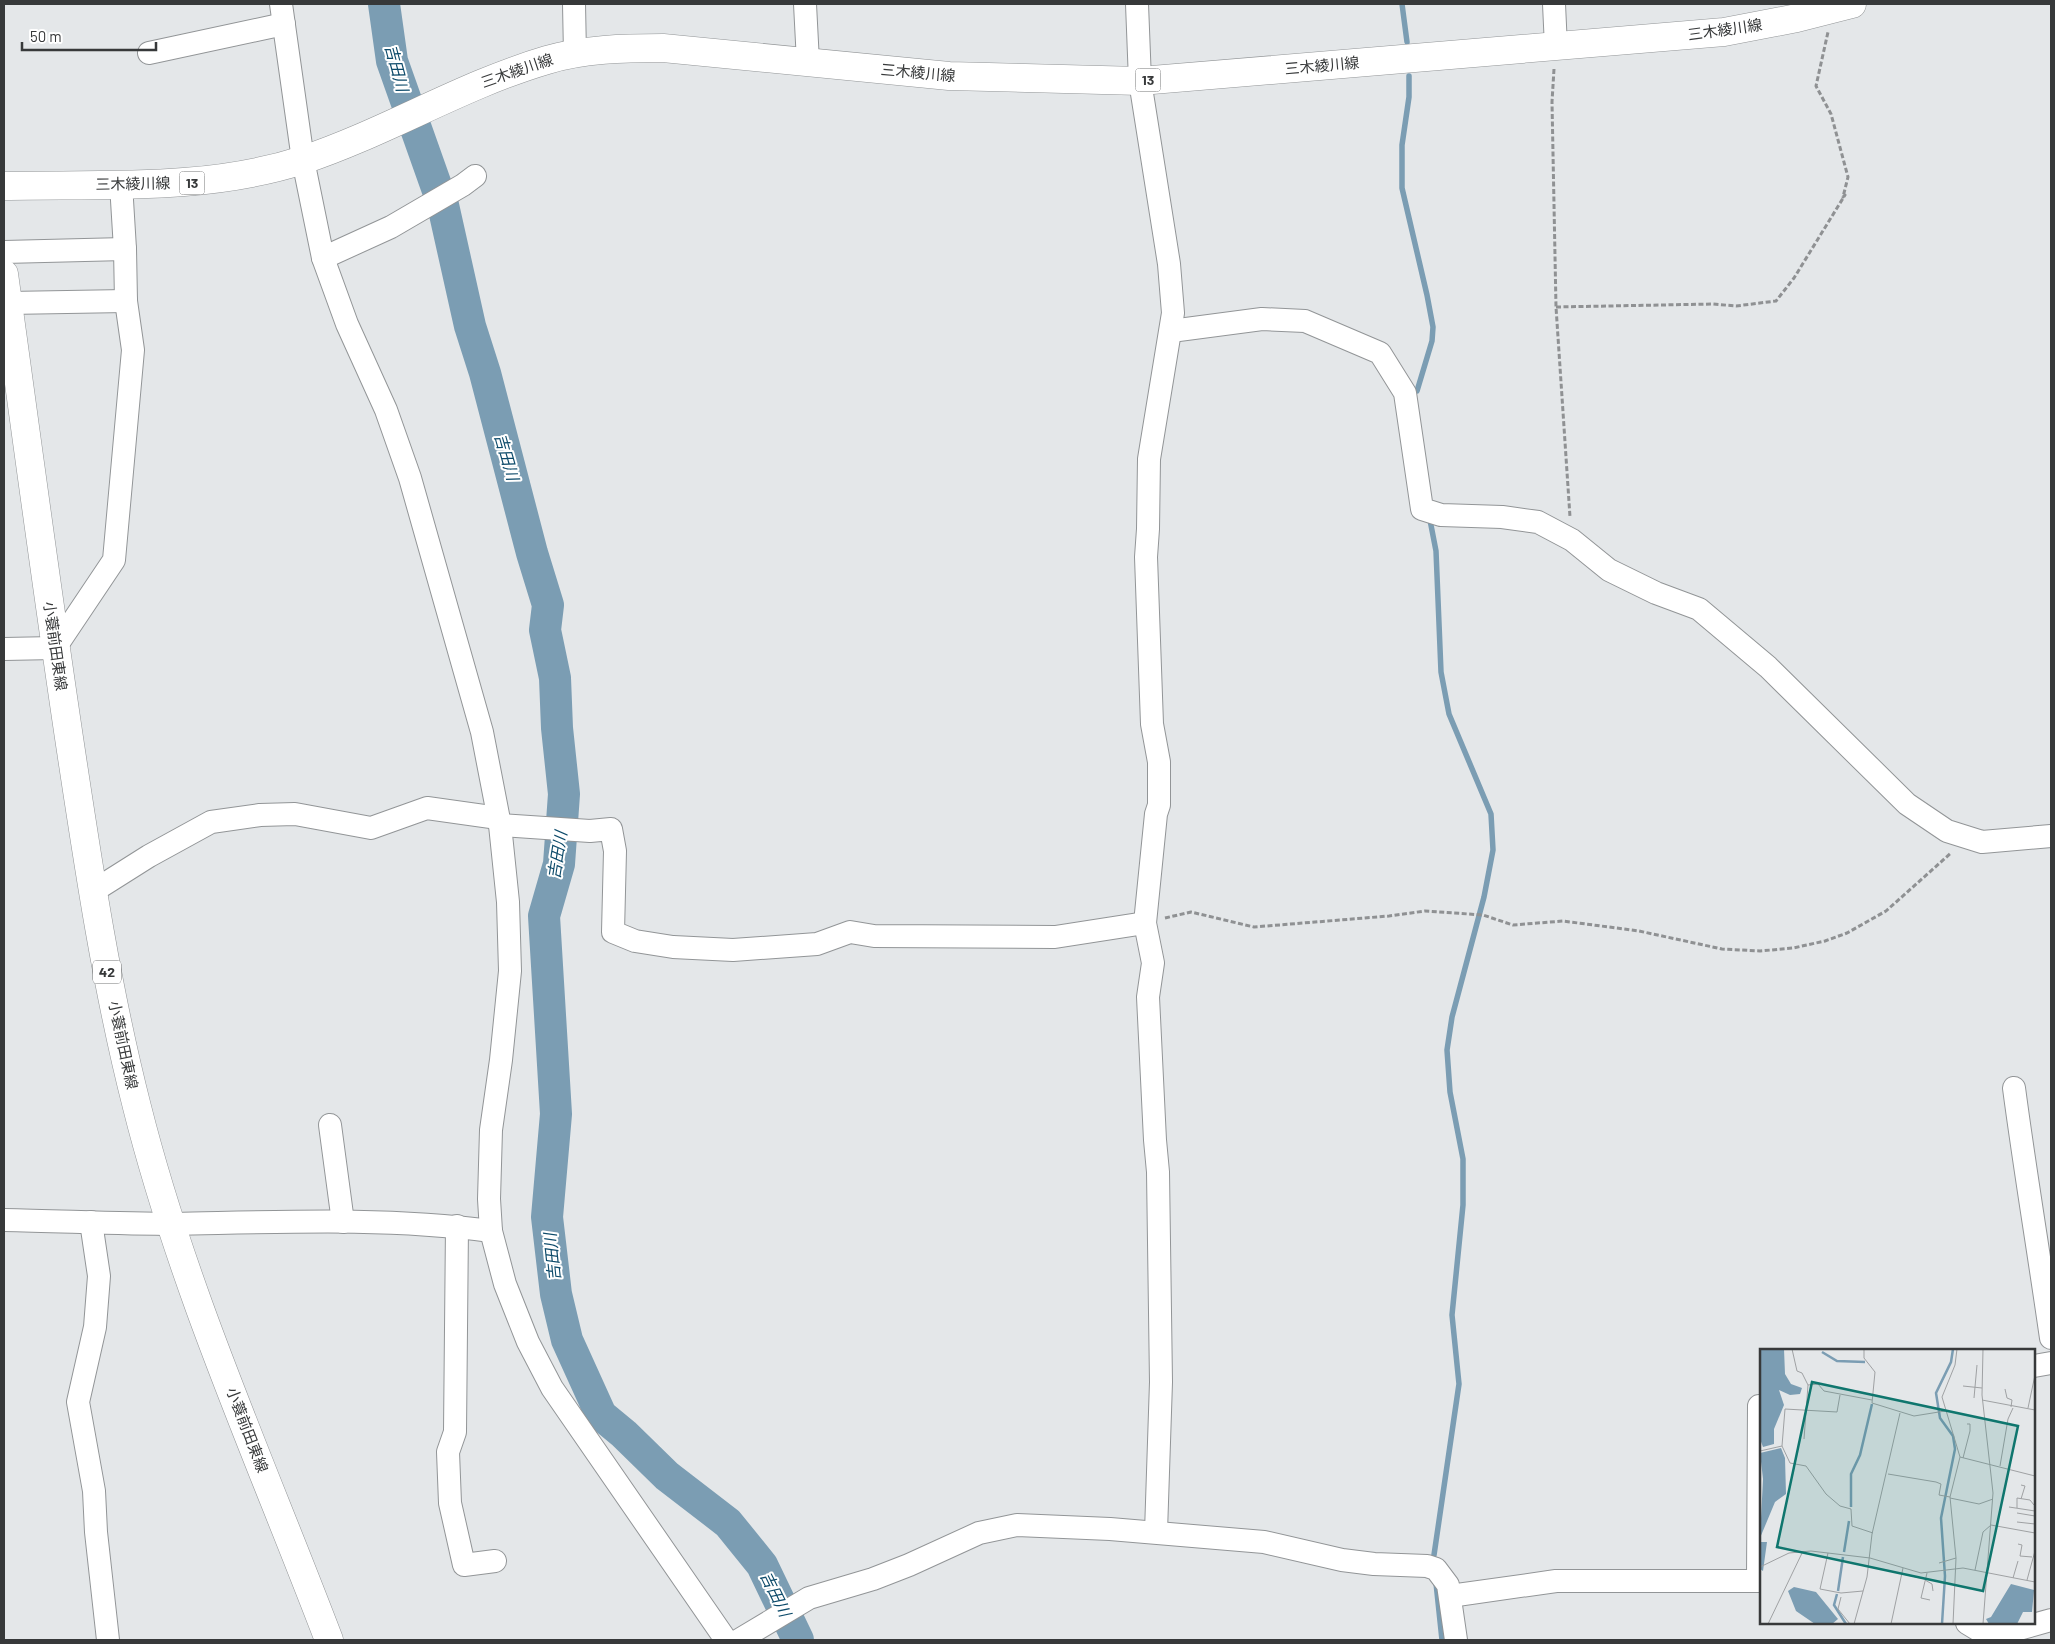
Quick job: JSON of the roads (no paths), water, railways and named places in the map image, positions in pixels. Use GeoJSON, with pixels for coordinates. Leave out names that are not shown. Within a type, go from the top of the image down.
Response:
{"type":"FeatureCollection","features":[{"type":"Feature","properties":{"kind":"main road","name":"三木綾川線"},"geometry":{"type":"LineString","coordinates":[[4,186],[187,183],[232,178],[303,160],[373,133],[486,80],[548,59],[626,48],[663,48],[949,76],[1140,81],[1724,32],[1797,11],[1842,7]]}},
{"type":"Feature","properties":{"kind":"main road","name":"小蓑前田東線"},"geometry":{"type":"LineString","coordinates":[[4,274],[55,648],[92,892],[137,1106],[171,1224],[220,1359],[328,1640]]}},
{"type":"Feature","properties":{"kind":"street"},"geometry":{"type":"LineString","coordinates":[[574,4],[574,54]]}},
{"type":"Feature","properties":{"kind":"street"},"geometry":{"type":"LineString","coordinates":[[805,4],[808,62]]}},
{"type":"Feature","properties":{"kind":"street"},"geometry":{"type":"LineString","coordinates":[[1137,4],[1140,81],[1169,264],[1173,312],[1149,459],[1146,557],[1152,724],[1158,762],[1159,805],[1156,814],[1144,923],[1153,963],[1148,997],[1158,1172],[1161,1382],[1156,1532]]}},
{"type":"Feature","properties":{"kind":"street"},"geometry":{"type":"LineString","coordinates":[[1554,4],[1556,47]]}},
{"type":"Feature","properties":{"kind":"street"},"geometry":{"type":"LineString","coordinates":[[149,53],[283,14],[303,160],[323,258],[347,324],[386,410],[410,478],[482,732],[499,821],[508,902],[510,971],[491,1130],[489,1199],[491,1231],[505,1284],[525,1334],[552,1388],[737,1639],[809,1598],[874,1579],[909,1565],[970,1536],[999,1528],[1038,1526],[1156,1532],[1264,1542],[1312,1554],[1374,1564],[1427,1566],[1436,1569],[1443,1575],[1448,1585],[1456,1640]]}},
{"type":"Feature","properties":{"kind":"street"},"geometry":{"type":"LineString","coordinates":[[323,258],[390,227],[469,180]]}},
{"type":"Feature","properties":{"kind":"street"},"geometry":{"type":"LineString","coordinates":[[4,649],[55,648],[114,560],[133,350],[126,301],[126,249],[121,184]]}},
{"type":"Feature","properties":{"kind":"street"},"geometry":{"type":"LineString","coordinates":[[4,252],[126,249]]}},
{"type":"Feature","properties":{"kind":"street"},"geometry":{"type":"LineString","coordinates":[[8,303],[126,301]]}},
{"type":"Feature","properties":{"kind":"street"},"geometry":{"type":"LineString","coordinates":[[1171,331],[1262,320],[1305,321],[1380,353],[1405,393],[1422,509],[1441,515],[1502,517],[1538,522],[1572,540],[1608,570],[1656,592],[1700,609],[1768,666],[1907,804],[1947,831],[1982,842],[2051,836]]}},
{"type":"Feature","properties":{"kind":"street"},"geometry":{"type":"LineString","coordinates":[[92,892],[148,856],[211,822],[260,815],[295,814],[371,828],[427,808],[529,827],[590,831],[611,829],[614,851],[613,932],[636,941],[673,947],[733,950],[817,944],[850,932],[874,936],[1055,937],[1144,923]]}},
{"type":"Feature","properties":{"kind":"street"},"geometry":{"type":"LineString","coordinates":[[2014,1088],[2029,1201],[2036,1233],[2051,1338]]}},
{"type":"Feature","properties":{"kind":"street"},"geometry":{"type":"LineString","coordinates":[[330,1125],[343,1222]]}},
{"type":"Feature","properties":{"kind":"street"},"geometry":{"type":"LineString","coordinates":[[4,1220],[171,1224],[343,1222],[457,1226],[491,1231]]}},
{"type":"Feature","properties":{"kind":"street"},"geometry":{"type":"LineString","coordinates":[[91,1222],[100,1276],[95,1327],[78,1402],[94,1491],[96,1532],[108,1640]]}},
{"type":"Feature","properties":{"kind":"street"},"geometry":{"type":"LineString","coordinates":[[457,1226],[455,1432],[448,1452],[450,1503],[464,1565],[495,1561]]}},
{"type":"Feature","properties":{"kind":"street"},"geometry":{"type":"LineString","coordinates":[[2035,1366],[2051,1363]]}},
{"type":"Feature","properties":{"kind":"street"},"geometry":{"type":"LineString","coordinates":[[1450,1596],[1556,1581],[1760,1580],[1760,1406]]}},
{"type":"Feature","properties":{"kind":"street"},"geometry":{"type":"LineString","coordinates":[[1970,1624],[1990,1637],[2051,1620]]}},
{"type":"Feature","properties":{"kind":"waterway","name":"吉田川"},"geometry":{"type":"LineString","coordinates":[[384,4],[392,61],[443,205],[470,326],[485,373],[532,553],[548,605],[545,630],[555,678],[557,728],[564,794],[559,864],[544,916],[556,1114],[547,1217],[556,1294],[567,1340],[601,1415],[624,1434],[667,1476],[728,1523],[762,1565],[798,1640]]}},
{"type":"Feature","properties":{"kind":"waterway"},"geometry":{"type":"LineString","coordinates":[[1402,4],[1407,42]]}},
{"type":"Feature","properties":{"kind":"waterway"},"geometry":{"type":"LineString","coordinates":[[1409,76],[1409,97],[1402,145],[1402,188],[1433,327],[1432,341],[1417,391]]}},
{"type":"Feature","properties":{"kind":"waterway"},"geometry":{"type":"LineString","coordinates":[[1430,520],[1436,551],[1441,672],[1449,714],[1491,814],[1493,850],[1484,897],[1452,1017],[1447,1050],[1450,1092],[1463,1159],[1463,1205],[1452,1315],[1459,1384],[1434,1555]]}},
{"type":"Feature","properties":{"kind":"waterway"},"geometry":{"type":"LineString","coordinates":[[1436,1583],[1442,1640]]}}]}
